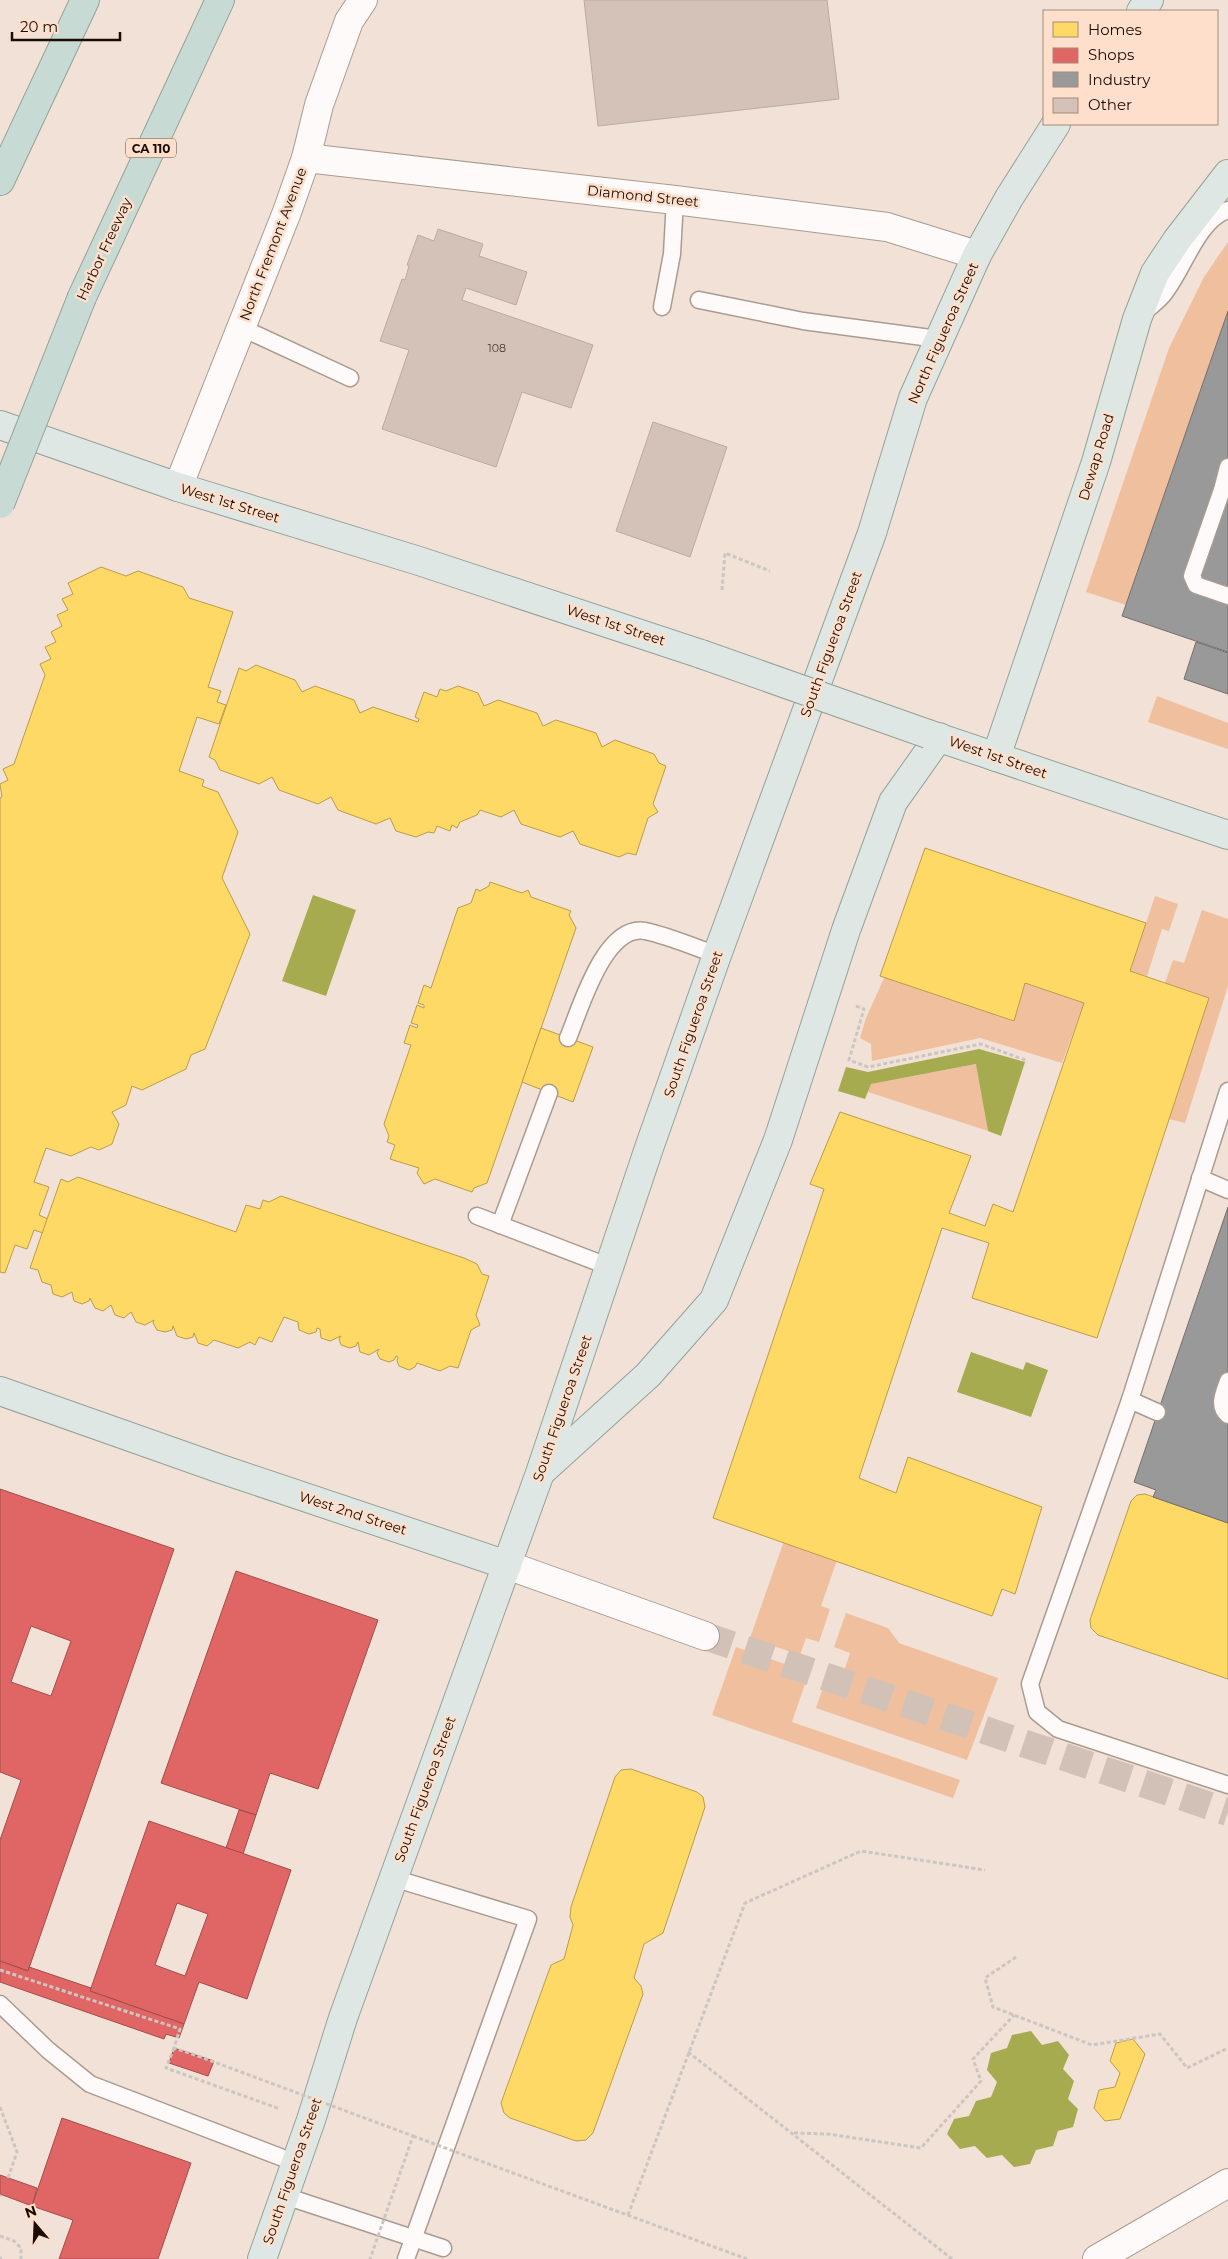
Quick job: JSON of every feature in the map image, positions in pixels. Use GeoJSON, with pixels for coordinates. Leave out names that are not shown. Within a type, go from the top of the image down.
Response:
{"type":"FeatureCollection","features":[{"type":"Feature","properties":{"kind":"highway"},"geometry":{"type":"LineString","coordinates":[[0,181],[85,0]]}},
{"type":"Feature","properties":{"kind":"highway","name":"Harbor Freeway"},"geometry":{"type":"LineString","coordinates":[[0,504],[82,297],[220,0]]}},
{"type":"Feature","properties":{"kind":"main road"},"geometry":{"type":"LineString","coordinates":[[1141,10],[1149,0]]}},
{"type":"Feature","properties":{"kind":"main road","name":"North Figueroa Street"},"geometry":{"type":"LineString","coordinates":[[863,556],[913,398],[938,338],[977,255],[1009,198],[1055,125]]}},
{"type":"Feature","properties":{"kind":"main road","name":"Dewap Road"},"geometry":{"type":"LineString","coordinates":[[996,757],[1096,462],[1137,318],[1156,273],[1177,240],[1228,174]]}},
{"type":"Feature","properties":{"kind":"main road","name":"West 1st Street"},"geometry":{"type":"LineString","coordinates":[[0,425],[178,487],[418,561],[701,654],[996,757],[1228,835]]}},
{"type":"Feature","properties":{"kind":"main road","name":"South Figueroa Street"},"geometry":{"type":"LineString","coordinates":[[262,2259],[311,2120],[343,2018],[540,1473],[717,955],[863,556]]}},
{"type":"Feature","properties":{"kind":"main road"},"geometry":{"type":"LineString","coordinates":[[540,1473],[648,1375],[714,1300],[778,1140],[846,930],[893,802],[933,735]]}},
{"type":"Feature","properties":{"kind":"main road","name":"West 2nd Street"},"geometry":{"type":"LineString","coordinates":[[0,1390],[221,1469],[507,1565]]}},
{"type":"Feature","properties":{"kind":"street","name":"North Fremont Avenue"},"geometry":{"type":"LineString","coordinates":[[178,487],[288,212],[306,158],[319,105],[346,29],[362,0]]}},
{"type":"Feature","properties":{"kind":"street","name":"Diamond Street"},"geometry":{"type":"LineString","coordinates":[[306,158],[675,200],[887,227],[977,255]]}},
{"type":"Feature","properties":{"kind":"street","name":"West 2nd Street"},"geometry":{"type":"LineString","coordinates":[[507,1565],[705,1636]]}},
{"type":"Feature","properties":{"kind":"street"},"geometry":{"type":"LineString","coordinates":[[1097,2259],[1228,2183]]}},
{"type":"Feature","properties":{"kind":"lane"},"geometry":{"type":"LineString","coordinates":[[662,307],[672,254],[675,200]]}},
{"type":"Feature","properties":{"kind":"lane"},"geometry":{"type":"LineString","coordinates":[[1137,318],[1162,295],[1207,225],[1221,212],[1228,210]]}},
{"type":"Feature","properties":{"kind":"lane"},"geometry":{"type":"LineString","coordinates":[[699,300],[803,321],[938,338]]}},
{"type":"Feature","properties":{"kind":"lane"},"geometry":{"type":"LineString","coordinates":[[242,328],[350,378]]}},
{"type":"Feature","properties":{"kind":"lane"},"geometry":{"type":"LineString","coordinates":[[1228,467],[1222,490],[1192,576],[1196,585],[1228,596]]}},
{"type":"Feature","properties":{"kind":"lane"},"geometry":{"type":"LineString","coordinates":[[568,1038],[602,956],[628,932],[643,931],[717,955]]}},
{"type":"Feature","properties":{"kind":"lane"},"geometry":{"type":"LineString","coordinates":[[1228,1091],[1130,1400],[1030,1684],[1037,1712],[1058,1730],[1228,1785]]}},
{"type":"Feature","properties":{"kind":"lane"},"geometry":{"type":"LineString","coordinates":[[500,1225],[550,1093]]}},
{"type":"Feature","properties":{"kind":"lane"},"geometry":{"type":"LineString","coordinates":[[1200,1178],[1228,1190]]}},
{"type":"Feature","properties":{"kind":"lane"},"geometry":{"type":"LineString","coordinates":[[477,1216],[610,1267]]}},
{"type":"Feature","properties":{"kind":"lane"},"geometry":{"type":"LineString","coordinates":[[1228,1381],[1222,1399],[1223,1411],[1228,1415]]}},
{"type":"Feature","properties":{"kind":"lane"},"geometry":{"type":"LineString","coordinates":[[1130,1400],[1157,1412]]}},
{"type":"Feature","properties":{"kind":"lane"},"geometry":{"type":"LineString","coordinates":[[394,1878],[528,1919],[406,2259]]}},
{"type":"Feature","properties":{"kind":"lane"},"geometry":{"type":"LineString","coordinates":[[0,2004],[48,2050],[90,2084],[296,2163]]}},
{"type":"Feature","properties":{"kind":"lane"},"geometry":{"type":"LineString","coordinates":[[285,2196],[444,2248]]}},
{"type":"Feature","properties":{"kind":"path"},"geometry":{"type":"LineString","coordinates":[[722,590],[725,553],[770,570]]}},
{"type":"Feature","properties":{"kind":"path"},"geometry":{"type":"LineString","coordinates":[[849,1003],[864,1009],[849,1060],[868,1066],[981,1044],[1028,1061]]}},
{"type":"Feature","properties":{"kind":"path"},"geometry":{"type":"LineString","coordinates":[[628,2215],[745,1902],[861,1851],[985,1870]]}},
{"type":"Feature","properties":{"kind":"path"},"geometry":{"type":"LineString","coordinates":[[1016,1957],[985,1978],[993,2007],[1092,2046],[1160,2034],[1187,2068],[1228,2048]]}},
{"type":"Feature","properties":{"kind":"path"},"geometry":{"type":"LineString","coordinates":[[0,1970],[180,2029],[166,2068],[311,2120]]}},
{"type":"Feature","properties":{"kind":"path"},"geometry":{"type":"LineString","coordinates":[[793,2133],[828,2134],[921,2148],[981,2081],[973,2059],[1014,2015]]}},
{"type":"Feature","properties":{"kind":"path"},"geometry":{"type":"LineString","coordinates":[[174,2048],[747,2259]]}},
{"type":"Feature","properties":{"kind":"path"},"geometry":{"type":"LineString","coordinates":[[688,2052],[952,2259]]}},
{"type":"Feature","properties":{"kind":"path"},"geometry":{"type":"LineString","coordinates":[[0,2107],[17,2152],[8,2178]]}},
{"type":"Feature","properties":{"kind":"path"},"geometry":{"type":"LineString","coordinates":[[370,2259],[413,2136]]}},
{"type":"Feature","properties":{"kind":"path"},"geometry":{"type":"LineString","coordinates":[[0,2236],[14,2241],[21,2248],[21,2259]]}},
{"type":"Feature","properties":{"kind":"shaded area"},"geometry":{"type":"Polygon","coordinates":[[[1228,242],[1228,311],[1126,605],[1086,592],[1169,348],[1204,277],[1228,242]]]}},
{"type":"Feature","properties":{"kind":"shaded area"},"geometry":{"type":"Polygon","coordinates":[[[1157,696],[1228,723],[1228,749],[1148,722],[1157,696]]]}},
{"type":"Feature","properties":{"kind":"shaded area"},"geometry":{"type":"Polygon","coordinates":[[[313,895],[356,910],[326,996],[282,981],[313,895]]]}},
{"type":"Feature","properties":{"kind":"shaded area"},"geometry":{"type":"Polygon","coordinates":[[[1155,896],[1178,904],[1169,931],[1162,929],[1147,976],[1130,971],[1155,896]]]}},
{"type":"Feature","properties":{"kind":"shaded area"},"geometry":{"type":"Polygon","coordinates":[[[1202,910],[1228,919],[1228,986],[1185,1123],[1169,1119],[1209,998],[1165,983],[1173,960],[1184,963],[1202,910]]]}},
{"type":"Feature","properties":{"kind":"shaded area"},"geometry":{"type":"Polygon","coordinates":[[[885,976],[1013,1021],[1025,983],[1084,1003],[1062,1063],[980,1038],[872,1061],[871,1044],[860,1038],[866,1018],[885,976]]]}},
{"type":"Feature","properties":{"kind":"shaded area"},"geometry":{"type":"Polygon","coordinates":[[[979,1049],[1025,1062],[1001,1136],[988,1131],[976,1064],[871,1084],[865,1099],[838,1091],[846,1067],[868,1072],[979,1049]]]}},
{"type":"Feature","properties":{"kind":"shaded area"},"geometry":{"type":"Polygon","coordinates":[[[977,1064],[988,1131],[868,1092],[870,1084],[977,1064]]]}},
{"type":"Feature","properties":{"kind":"shaded area"},"geometry":{"type":"Polygon","coordinates":[[[971,1352],[1023,1370],[1026,1362],[1048,1370],[1031,1417],[957,1392],[971,1352]]]}},
{"type":"Feature","properties":{"kind":"shaded area"},"geometry":{"type":"Polygon","coordinates":[[[784,1541],[837,1560],[821,1606],[830,1609],[819,1642],[806,1638],[800,1655],[750,1638],[784,1541]]]}},
{"type":"Feature","properties":{"kind":"shaded area"},"geometry":{"type":"Polygon","coordinates":[[[846,1613],[888,1628],[899,1643],[998,1678],[967,1760],[816,1708],[823,1688],[837,1692],[850,1653],[834,1647],[846,1613]]]}},
{"type":"Feature","properties":{"kind":"shaded area"},"geometry":{"type":"Polygon","coordinates":[[[736,1647],[796,1668],[792,1680],[805,1684],[792,1722],[960,1780],[953,1798],[712,1715],[736,1647]]]}},
{"type":"Feature","properties":{"kind":"shaded area"},"geometry":{"type":"Polygon","coordinates":[[[1031,2031],[1042,2045],[1058,2041],[1069,2055],[1063,2069],[1074,2081],[1068,2099],[1078,2109],[1073,2127],[1058,2131],[1053,2146],[1036,2150],[1030,2164],[1014,2167],[1002,2155],[987,2158],[975,2146],[960,2149],[947,2134],[954,2119],[969,2116],[976,2101],[991,2097],[997,2082],[987,2070],[991,2053],[1007,2048],[1012,2035],[1031,2031]]]}},
{"type":"Feature","properties":{"kind":"building: Homes"},"geometry":{"type":"Polygon","coordinates":[[[101,567],[126,576],[138,571],[183,587],[189,598],[233,612],[208,687],[221,691],[217,702],[226,705],[219,724],[197,717],[179,771],[204,780],[202,786],[218,792],[238,832],[222,878],[250,934],[205,1049],[191,1055],[186,1069],[142,1090],[132,1086],[126,1105],[112,1112],[119,1124],[112,1144],[99,1150],[91,1147],[71,1156],[46,1148],[34,1182],[49,1187],[39,1215],[48,1219],[43,1233],[34,1230],[27,1249],[15,1245],[5,1273],[0,1272],[0,798],[2,797],[0,784],[8,780],[3,769],[14,764],[45,675],[40,664],[51,659],[45,647],[56,642],[51,632],[62,626],[57,615],[68,610],[62,599],[73,594],[68,583],[101,567]]]}},
{"type":"Feature","properties":{"kind":"building: Homes"},"geometry":{"type":"Polygon","coordinates":[[[256,665],[295,680],[302,692],[315,686],[354,700],[360,713],[373,707],[418,722],[419,719],[415,717],[424,692],[437,697],[440,689],[446,691],[458,686],[478,693],[484,706],[498,700],[537,713],[543,726],[556,720],[596,733],[602,747],[615,740],[654,754],[659,763],[666,766],[653,804],[658,812],[648,818],[636,855],[628,853],[619,857],[580,844],[573,831],[560,837],[521,824],[514,810],[501,817],[480,810],[477,815],[460,822],[457,828],[452,825],[450,831],[437,826],[434,833],[428,832],[416,837],[396,831],[390,818],[376,824],[338,810],[331,797],[318,804],[279,790],[272,777],[259,784],[220,770],[215,760],[209,757],[239,668],[246,671],[256,665]]]}},
{"type":"Feature","properties":{"kind":"building: Homes"},"geometry":{"type":"Polygon","coordinates":[[[925,848],[1146,923],[1130,971],[1209,998],[1097,1338],[972,1298],[989,1243],[942,1228],[859,1478],[896,1493],[908,1457],[1042,1507],[1015,1594],[1002,1589],[992,1616],[713,1518],[824,1189],[810,1184],[840,1112],[971,1156],[949,1213],[985,1226],[993,1204],[1013,1212],[1084,1003],[1025,983],[1014,1021],[880,976],[925,848]]]}},
{"type":"Feature","properties":{"kind":"building: Homes"},"geometry":{"type":"Polygon","coordinates":[[[490,882],[522,893],[528,890],[531,897],[571,911],[569,915],[576,928],[487,1183],[474,1188],[472,1192],[435,1179],[424,1184],[417,1173],[419,1168],[390,1159],[395,1145],[387,1142],[389,1136],[384,1124],[411,1045],[404,1043],[410,1025],[417,1028],[418,1025],[411,1023],[417,1005],[424,1008],[424,1005],[418,1003],[424,985],[431,988],[458,908],[471,903],[476,889],[480,891],[489,886],[490,882]]]}},
{"type":"Feature","properties":{"kind":"building: Homes"},"geometry":{"type":"Polygon","coordinates":[[[541,1028],[593,1047],[573,1102],[522,1082],[541,1028]]]}},
{"type":"Feature","properties":{"kind":"building: Homes"},"geometry":{"type":"Polygon","coordinates":[[[78,1177],[236,1232],[246,1205],[260,1209],[263,1200],[269,1202],[281,1196],[464,1258],[477,1264],[482,1274],[489,1276],[476,1315],[480,1325],[471,1330],[458,1368],[450,1366],[440,1371],[417,1363],[415,1367],[409,1370],[399,1366],[398,1357],[396,1356],[394,1360],[389,1362],[380,1359],[377,1353],[379,1349],[369,1355],[360,1352],[358,1342],[356,1346],[350,1348],[341,1345],[339,1339],[341,1336],[330,1341],[321,1338],[320,1329],[317,1328],[316,1332],[309,1334],[299,1330],[298,1322],[284,1317],[272,1342],[259,1337],[255,1345],[250,1342],[238,1348],[214,1340],[207,1346],[198,1343],[194,1333],[193,1337],[186,1339],[177,1336],[173,1326],[172,1330],[165,1332],[157,1330],[153,1323],[154,1320],[145,1325],[136,1322],[131,1312],[124,1318],[115,1315],[111,1305],[103,1311],[95,1308],[90,1298],[89,1301],[82,1304],[74,1301],[72,1292],[62,1297],[53,1294],[51,1285],[42,1282],[38,1270],[30,1268],[61,1179],[68,1182],[78,1177]]]}},
{"type":"Feature","properties":{"kind":"building: Homes"},"geometry":{"type":"Polygon","coordinates":[[[1145,1494],[1228,1523],[1228,1679],[1098,1635],[1091,1628],[1090,1620],[1131,1501],[1137,1495],[1145,1494]]]}},
{"type":"Feature","properties":{"kind":"building: Homes"},"geometry":{"type":"Polygon","coordinates":[[[631,1769],[697,1792],[703,1797],[705,1807],[663,1933],[644,1944],[634,1978],[641,1986],[643,1994],[593,2133],[586,2140],[576,2141],[510,2118],[504,2113],[501,2103],[551,1965],[564,1959],[573,1925],[570,1917],[571,1907],[615,1777],[621,1770],[631,1769]]]}},
{"type":"Feature","properties":{"kind":"building: Homes"},"geometry":{"type":"Polygon","coordinates":[[[1133,2039],[1145,2054],[1120,2119],[1105,2121],[1094,2108],[1099,2090],[1115,2087],[1120,2073],[1110,2061],[1116,2043],[1133,2039]]]}},
{"type":"Feature","properties":{"kind":"building: Shops"},"geometry":{"type":"Polygon","coordinates":[[[0,1489],[174,1549],[28,1971],[0,1961],[0,1840],[21,1780],[0,1772],[0,1489]],[[31,1626],[11,1682],[51,1696],[71,1641],[31,1626]]]}},
{"type":"Feature","properties":{"kind":"building: Shops"},"geometry":{"type":"Polygon","coordinates":[[[236,1571],[378,1620],[318,1789],[270,1773],[256,1815],[161,1783],[236,1571]]]}},
{"type":"Feature","properties":{"kind":"building: Shops"},"geometry":{"type":"Polygon","coordinates":[[[239,1810],[256,1815],[243,1854],[226,1848],[239,1810]]]}},
{"type":"Feature","properties":{"kind":"building: Shops"},"geometry":{"type":"Polygon","coordinates":[[[149,1821],[291,1870],[247,1999],[199,1982],[184,2024],[90,1991],[149,1821]],[[177,1903],[155,1965],[185,1976],[208,1914],[177,1903]]]}},
{"type":"Feature","properties":{"kind":"building: Shops"},"geometry":{"type":"Polygon","coordinates":[[[0,1961],[28,1971],[29,1967],[91,1988],[90,1991],[184,2024],[179,2038],[166,2034],[164,2039],[0,1982],[0,1961]]]}},
{"type":"Feature","properties":{"kind":"building: Shops"},"geometry":{"type":"Polygon","coordinates":[[[174,2048],[214,2061],[208,2076],[169,2063],[174,2048]]]}},
{"type":"Feature","properties":{"kind":"building: Shops"},"geometry":{"type":"Polygon","coordinates":[[[62,2118],[191,2163],[158,2259],[59,2259],[73,2220],[32,2206],[62,2118]]]}},
{"type":"Feature","properties":{"kind":"building: Shops"},"geometry":{"type":"Polygon","coordinates":[[[0,2175],[37,2188],[32,2206],[0,2194],[0,2175]]]}},
{"type":"Feature","properties":{"kind":"building: Industry"},"geometry":{"type":"Polygon","coordinates":[[[1228,311],[1228,652],[1122,616],[1228,311]]]}},
{"type":"Feature","properties":{"kind":"building: Industry"},"geometry":{"type":"Polygon","coordinates":[[[1196,642],[1228,653],[1228,694],[1184,679],[1196,642]]]}},
{"type":"Feature","properties":{"kind":"building: Industry"},"geometry":{"type":"Polygon","coordinates":[[[1228,1207],[1228,1523],[1153,1497],[1156,1490],[1134,1482],[1228,1207]]]}},
{"type":"Feature","properties":{"kind":"building: Other"},"geometry":{"type":"Polygon","coordinates":[[[584,0],[827,0],[839,99],[598,126],[584,0]]]}},
{"type":"Feature","properties":{"kind":"building: Other"},"geometry":{"type":"Polygon","coordinates":[[[438,229],[483,244],[479,256],[527,272],[516,305],[466,288],[462,300],[593,345],[571,408],[522,392],[496,467],[382,429],[409,350],[380,341],[402,279],[405,280],[409,266],[407,265],[418,235],[434,241],[438,229]]]}},
{"type":"Feature","properties":{"kind":"building: Other"},"geometry":{"type":"Polygon","coordinates":[[[653,422],[727,447],[690,557],[616,531],[653,422]]]}},
{"type":"Feature","properties":{"kind":"tunnel"},"geometry":{"type":"LineString","coordinates":[[705,1636],[1228,1812]]}}]}
